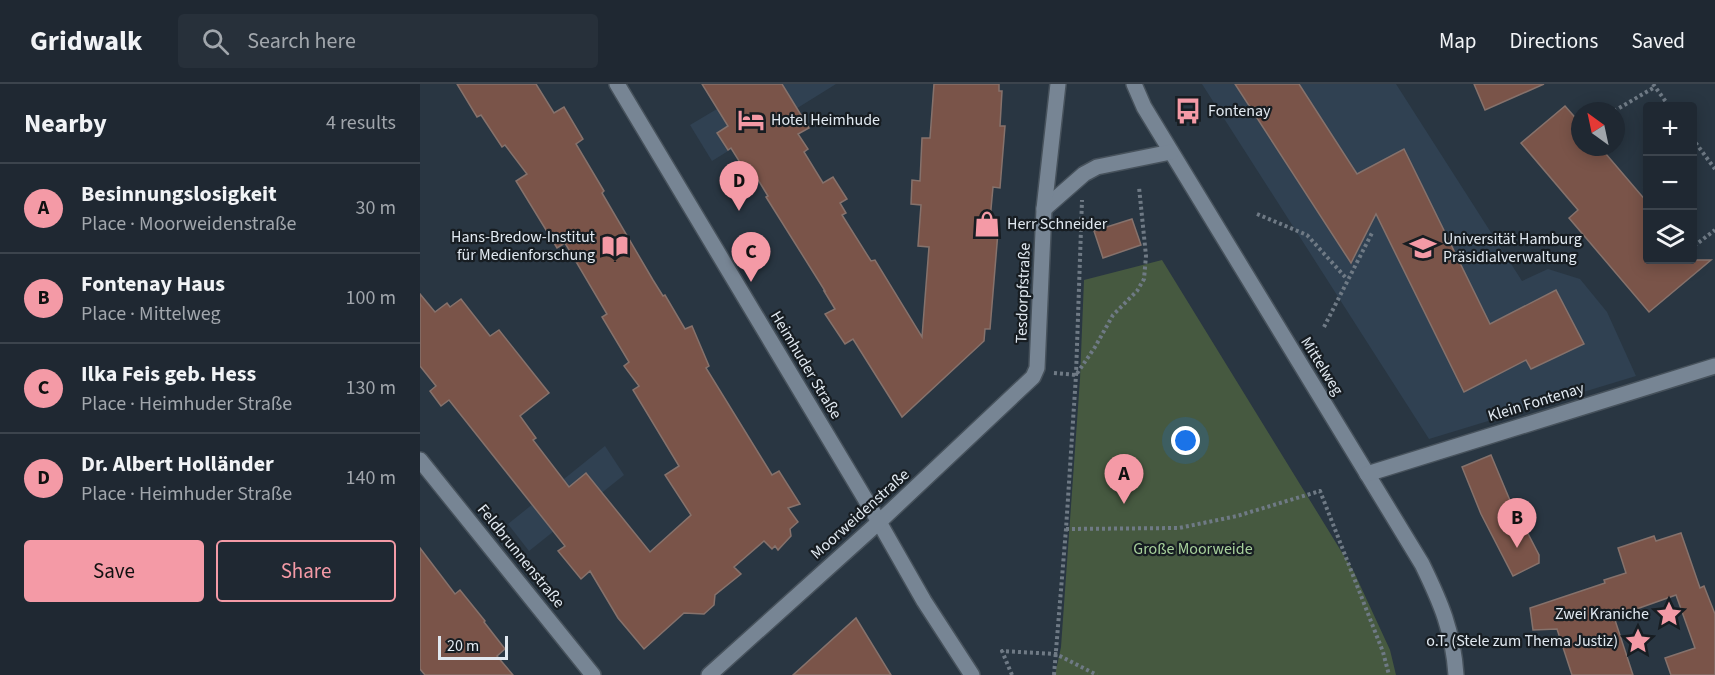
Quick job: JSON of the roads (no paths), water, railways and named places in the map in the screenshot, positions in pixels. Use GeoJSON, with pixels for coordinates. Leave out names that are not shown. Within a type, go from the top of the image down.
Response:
{"type":"FeatureCollection","features":[{"type":"Feature","properties":{"kind":"street","name":"Heimhuder Straße"},"geometry":{"type":"LineString","coordinates":[[617,84],[924,601],[968,669]]}},
{"type":"Feature","properties":{"kind":"street","name":"Tesdorpfstraße"},"geometry":{"type":"LineString","coordinates":[[1033,377],[1037,368],[1044,209],[1058,84]]}},
{"type":"Feature","properties":{"kind":"street","name":"Mittelweg"},"geometry":{"type":"LineString","coordinates":[[1134,84],[1171,152],[1422,564],[1445,616],[1454,645],[1456,675]]}},
{"type":"Feature","properties":{"kind":"street"},"geometry":{"type":"LineString","coordinates":[[1044,209],[1084,174],[1097,167],[1171,152]]}},
{"type":"Feature","properties":{"kind":"street","name":"Klein Fontenay"},"geometry":{"type":"LineString","coordinates":[[1367,474],[1715,366]]}},
{"type":"Feature","properties":{"kind":"street","name":"Moorweidenstraße"},"geometry":{"type":"LineString","coordinates":[[709,675],[879,522],[1033,377]]}},
{"type":"Feature","properties":{"kind":"street","name":"Feldbrunnenstraße"},"geometry":{"type":"LineString","coordinates":[[420,460],[593,675]]}},
{"type":"Feature","properties":{"kind":"place","name":"Fontenay"},"geometry":{"type":"Point","coordinates":[1188,111]}},
{"type":"Feature","properties":{"kind":"place","name":"Hotel Heimhude"},"geometry":{"type":"Point","coordinates":[751,120]}},
{"type":"Feature","properties":{"kind":"place","name":"Dr. Albert Holländer"},"geometry":{"type":"Point","coordinates":[739,211]}},
{"type":"Feature","properties":{"kind":"place","name":"Herr Schneider"},"geometry":{"type":"Point","coordinates":[987,224]}},
{"type":"Feature","properties":{"kind":"place","name":"Hans-Bredow-Institut für Medienforschung"},"geometry":{"type":"Point","coordinates":[615,246]}},
{"type":"Feature","properties":{"kind":"place","name":"Universität Hamburg Präsidialverwaltung"},"geometry":{"type":"Point","coordinates":[1423,248]}},
{"type":"Feature","properties":{"kind":"place","name":"Ilka Feis geb. Hess"},"geometry":{"type":"Point","coordinates":[751,282]}},
{"type":"Feature","properties":{"kind":"place","name":"Besinnungslosigkeit"},"geometry":{"type":"Point","coordinates":[1124,504]}},
{"type":"Feature","properties":{"kind":"place","name":"Fontenay Haus"},"geometry":{"type":"Point","coordinates":[1517,548]}},
{"type":"Feature","properties":{"kind":"place","name":"Zwei Kraniche"},"geometry":{"type":"Point","coordinates":[1669,614]}},
{"type":"Feature","properties":{"kind":"place","name":"o.T. (Stele zum Thema Justiz)"},"geometry":{"type":"Point","coordinates":[1638,641]}},
{"type":"Feature","properties":{"kind":"park label","name":"Große Moorweide"},"geometry":{"type":"Point","coordinates":[1193,549]}}]}
